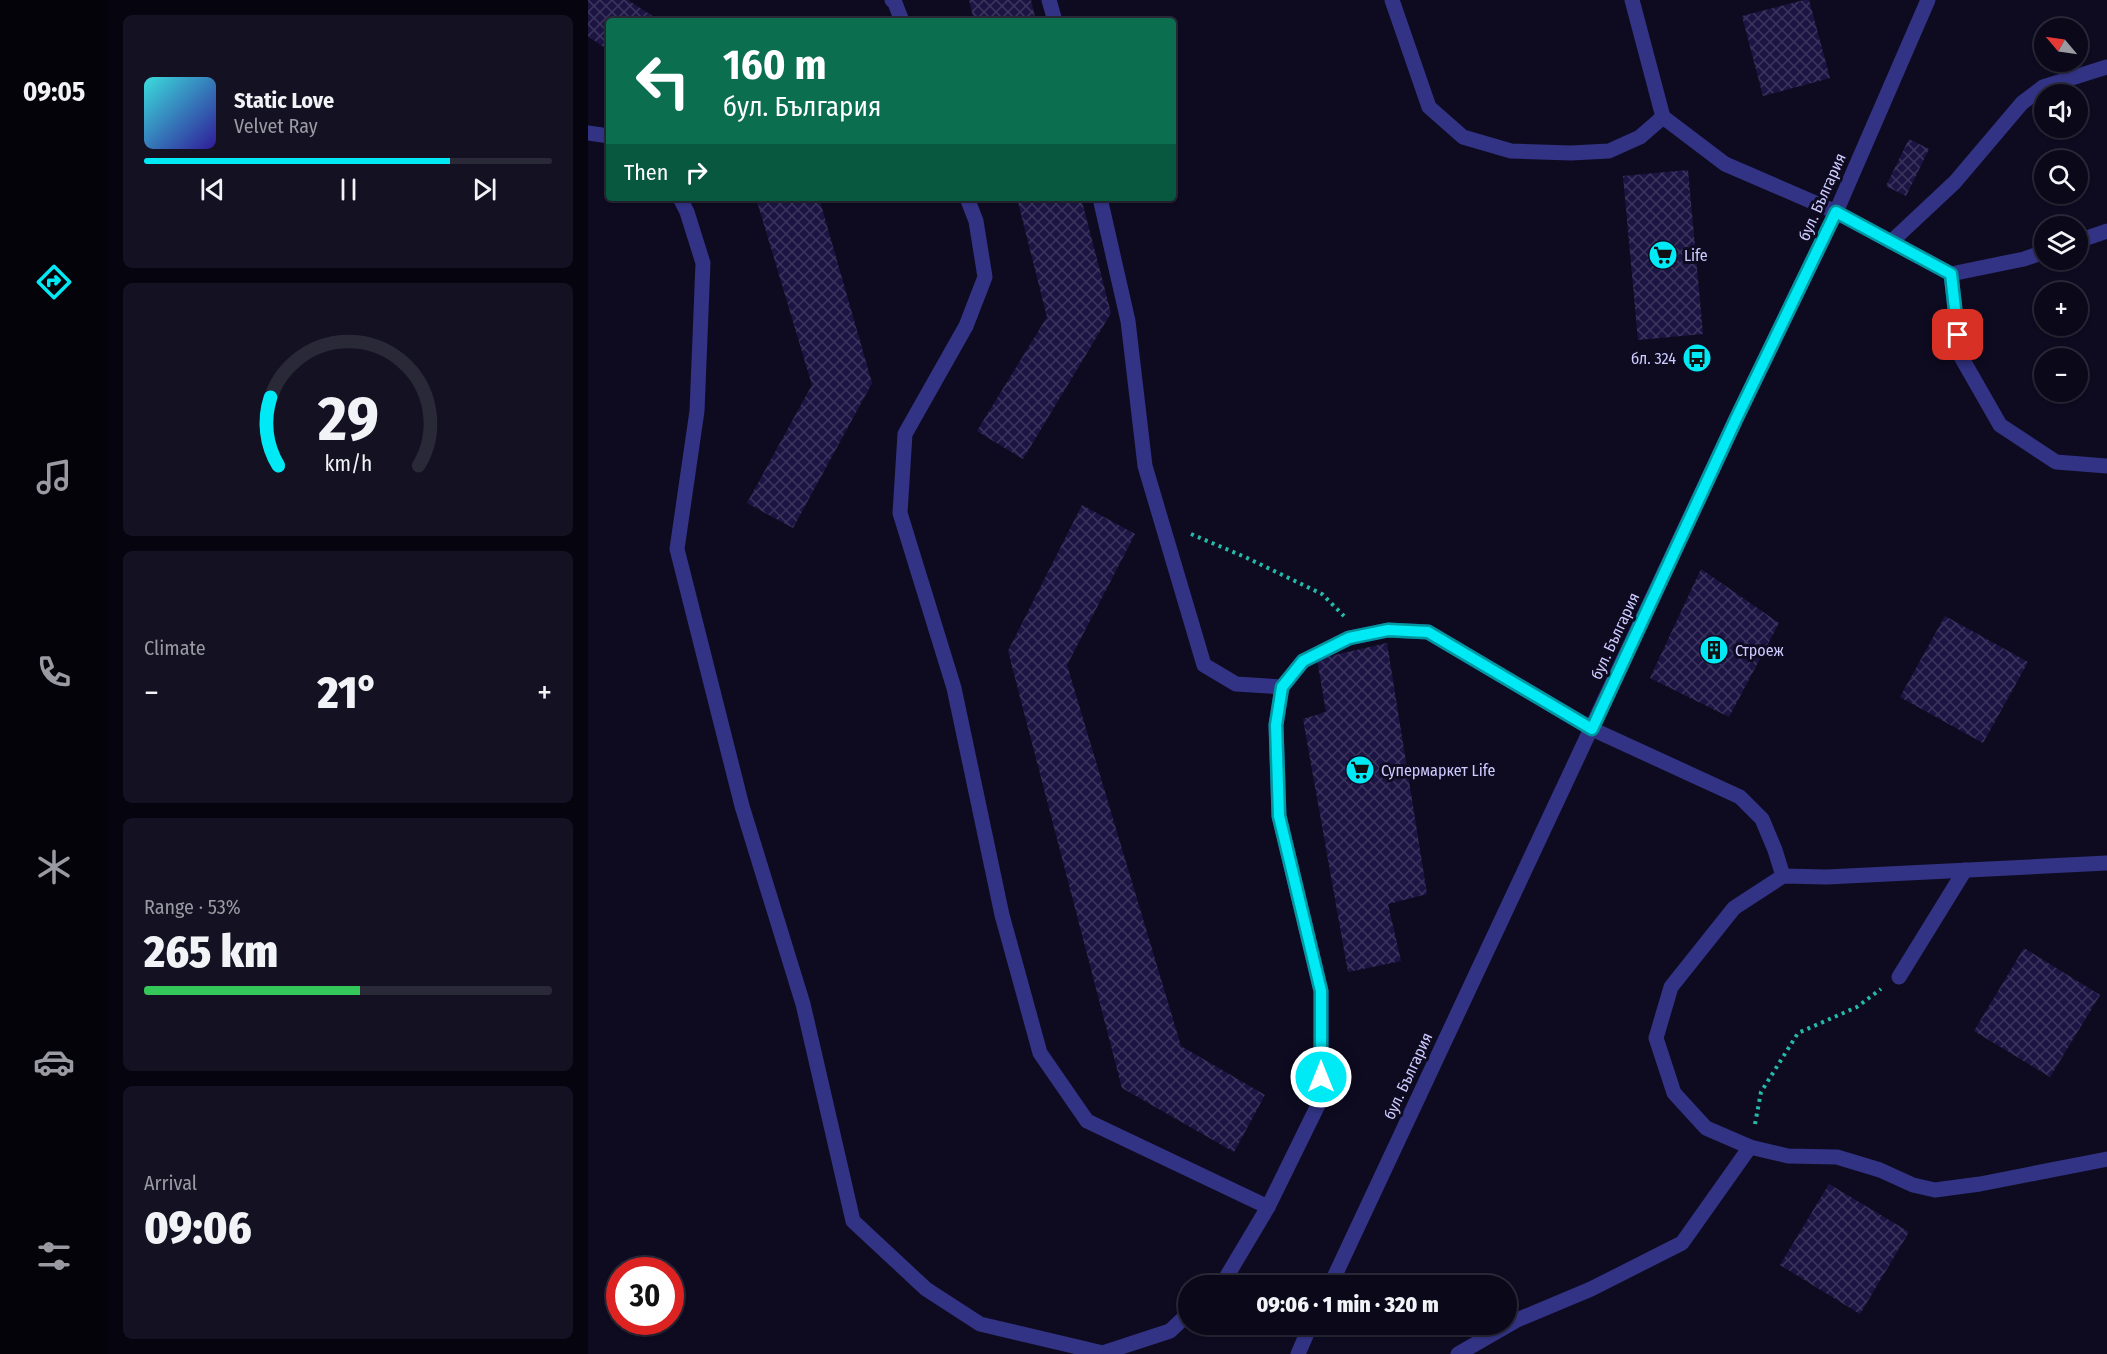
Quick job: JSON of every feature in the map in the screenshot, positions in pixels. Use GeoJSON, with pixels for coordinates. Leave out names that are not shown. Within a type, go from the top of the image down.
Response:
{"type":"FeatureCollection","features":[{"type":"Feature","properties":{"kind":"street"},"geometry":{"type":"LineString","coordinates":[[892,0],[896,3],[901,18]]}},
{"type":"Feature","properties":{"kind":"street"},"geometry":{"type":"LineString","coordinates":[[1049,0],[1054,18]]}},
{"type":"Feature","properties":{"kind":"street"},"geometry":{"type":"LineString","coordinates":[[1392,0],[1428,107],[1463,137],[1511,151],[1571,153],[1609,151],[1640,137],[1663,117]]}},
{"type":"Feature","properties":{"kind":"street"},"geometry":{"type":"LineString","coordinates":[[1632,0],[1663,117],[1725,164],[1836,212],[1951,274],[2034,256]]}},
{"type":"Feature","properties":{"kind":"street","name":"бул. България"},"geometry":{"type":"LineString","coordinates":[[1335,1275],[1736,419],[1836,212],[1928,0]]}},
{"type":"Feature","properties":{"kind":"street"},"geometry":{"type":"LineString","coordinates":[[1891,242],[1955,182],[2029,98],[2043,87],[2107,68]]}},
{"type":"Feature","properties":{"kind":"street"},"geometry":{"type":"LineString","coordinates":[[588,133],[606,136]]}},
{"type":"Feature","properties":{"kind":"street"},"geometry":{"type":"LineString","coordinates":[[682,201],[703,263],[697,411],[677,549],[742,806],[803,1004],[853,1221],[926,1289],[980,1324],[1102,1353],[1170,1331],[1178,1323]]}},
{"type":"Feature","properties":{"kind":"street"},"geometry":{"type":"LineString","coordinates":[[969,201],[976,221],[985,277],[966,326],[905,434],[900,513],[954,688],[1002,915],[1040,1053],[1087,1121],[1268,1207]]}},
{"type":"Feature","properties":{"kind":"street"},"geometry":{"type":"LineString","coordinates":[[1101,201],[1128,321],[1145,466],[1204,665],[1236,684],[1282,687]]}},
{"type":"Feature","properties":{"kind":"street"},"geometry":{"type":"LineString","coordinates":[[2088,238],[2107,231]]}},
{"type":"Feature","properties":{"kind":"street"},"geometry":{"type":"LineString","coordinates":[[1951,274],[1960,356],[2000,425],[2056,462],[2107,466]]}},
{"type":"Feature","properties":{"kind":"street"},"geometry":{"type":"LineString","coordinates":[[1228,1275],[1268,1207],[1321,1099],[1321,991],[1279,816],[1276,725],[1282,687],[1303,661],[1349,638],[1388,630],[1428,632],[1592,729],[1740,797],[1762,819],[1783,876]]}},
{"type":"Feature","properties":{"kind":"street"},"geometry":{"type":"LineString","coordinates":[[2107,863],[1827,877],[1783,876],[1734,908],[1704,944],[1671,987],[1656,1038],[1674,1092],[1707,1128],[1750,1147],[1788,1156],[1837,1157],[1880,1170],[1913,1185],[1935,1191],[2107,1158]]}},
{"type":"Feature","properties":{"kind":"street"},"geometry":{"type":"LineString","coordinates":[[1899,977],[1965,870]]}},
{"type":"Feature","properties":{"kind":"street"},"geometry":{"type":"LineString","coordinates":[[1458,1354],[1517,1320],[1591,1289],[1682,1243],[1750,1147]]}},
{"type":"Feature","properties":{"kind":"street"},"geometry":{"type":"LineString","coordinates":[[1298,1354],[1306,1335]]}},
{"type":"Feature","properties":{"kind":"path"},"geometry":{"type":"LineString","coordinates":[[1162,522],[1245,557],[1322,594],[1363,635]]}},
{"type":"Feature","properties":{"kind":"path"},"geometry":{"type":"LineString","coordinates":[[1750,1147],[1761,1092],[1798,1033],[1857,1007],[1899,977]]}},
{"type":"Feature","properties":{"kind":"building"},"geometry":{"type":"Polygon","coordinates":[[[588,0],[628,0],[655,18],[606,18],[606,49],[588,36],[588,0]]]}},
{"type":"Feature","properties":{"kind":"building"},"geometry":{"type":"Polygon","coordinates":[[[969,0],[1031,0],[1035,18],[973,18],[969,0]]]}},
{"type":"Feature","properties":{"kind":"building"},"geometry":{"type":"Polygon","coordinates":[[[1809,0],[1830,78],[1763,96],[1742,16],[1809,0]]]}},
{"type":"Feature","properties":{"kind":"building"},"geometry":{"type":"Polygon","coordinates":[[[1909,139],[1929,149],[1906,196],[1886,186],[1909,139]]]}},
{"type":"Feature","properties":{"kind":"building","name":"Life"},"geometry":{"type":"Polygon","coordinates":[[[1688,170],[1703,334],[1638,340],[1623,176],[1688,170]]]}},
{"type":"Feature","properties":{"kind":"building"},"geometry":{"type":"Polygon","coordinates":[[[757,201],[820,201],[872,383],[793,528],[747,503],[812,385],[757,201]]]}},
{"type":"Feature","properties":{"kind":"building"},"geometry":{"type":"Polygon","coordinates":[[[1018,201],[1082,201],[1111,313],[1023,459],[977,431],[1047,317],[1018,201]]]}},
{"type":"Feature","properties":{"kind":"building"},"geometry":{"type":"Polygon","coordinates":[[[1082,505],[1135,534],[1067,665],[1181,1046],[1265,1095],[1234,1152],[1122,1088],[1008,651],[1082,505]]]}},
{"type":"Feature","properties":{"kind":"building","name":"Строеж"},"geometry":{"type":"Polygon","coordinates":[[[1701,569],[1779,623],[1729,717],[1650,678],[1701,569]]]}},
{"type":"Feature","properties":{"kind":"building"},"geometry":{"type":"Polygon","coordinates":[[[1945,616],[2028,662],[1983,743],[1900,697],[1945,616]]]}},
{"type":"Feature","properties":{"kind":"building","name":"Супермаркет Life"},"geometry":{"type":"Polygon","coordinates":[[[1387,643],[1427,894],[1388,904],[1401,961],[1348,972],[1303,719],[1326,712],[1317,659],[1387,643]]]}},
{"type":"Feature","properties":{"kind":"building"},"geometry":{"type":"Polygon","coordinates":[[[2024,948],[2100,995],[2050,1077],[1974,1031],[2024,948]]]}},
{"type":"Feature","properties":{"kind":"building"},"geometry":{"type":"Polygon","coordinates":[[[1829,1184],[1909,1232],[1860,1314],[1780,1265],[1829,1184]]]}},
{"type":"Feature","properties":{"kind":"place","name":"Life"},"geometry":{"type":"Point","coordinates":[1663,255]}},
{"type":"Feature","properties":{"kind":"place","name":"бл. 324"},"geometry":{"type":"Point","coordinates":[1697,358]}},
{"type":"Feature","properties":{"kind":"place","name":"Строеж"},"geometry":{"type":"Point","coordinates":[1714,650]}},
{"type":"Feature","properties":{"kind":"place","name":"Супермаркет Life"},"geometry":{"type":"Point","coordinates":[1360,770]}},
{"type":"Feature","properties":{"kind":"route"},"geometry":{"type":"LineString","coordinates":[[1321,1077],[1321,991],[1279,816],[1276,725],[1282,687],[1303,661],[1349,638],[1388,630],[1428,632],[1592,729],[1736,419],[1836,212],[1951,274],[1958,335]]}}]}
